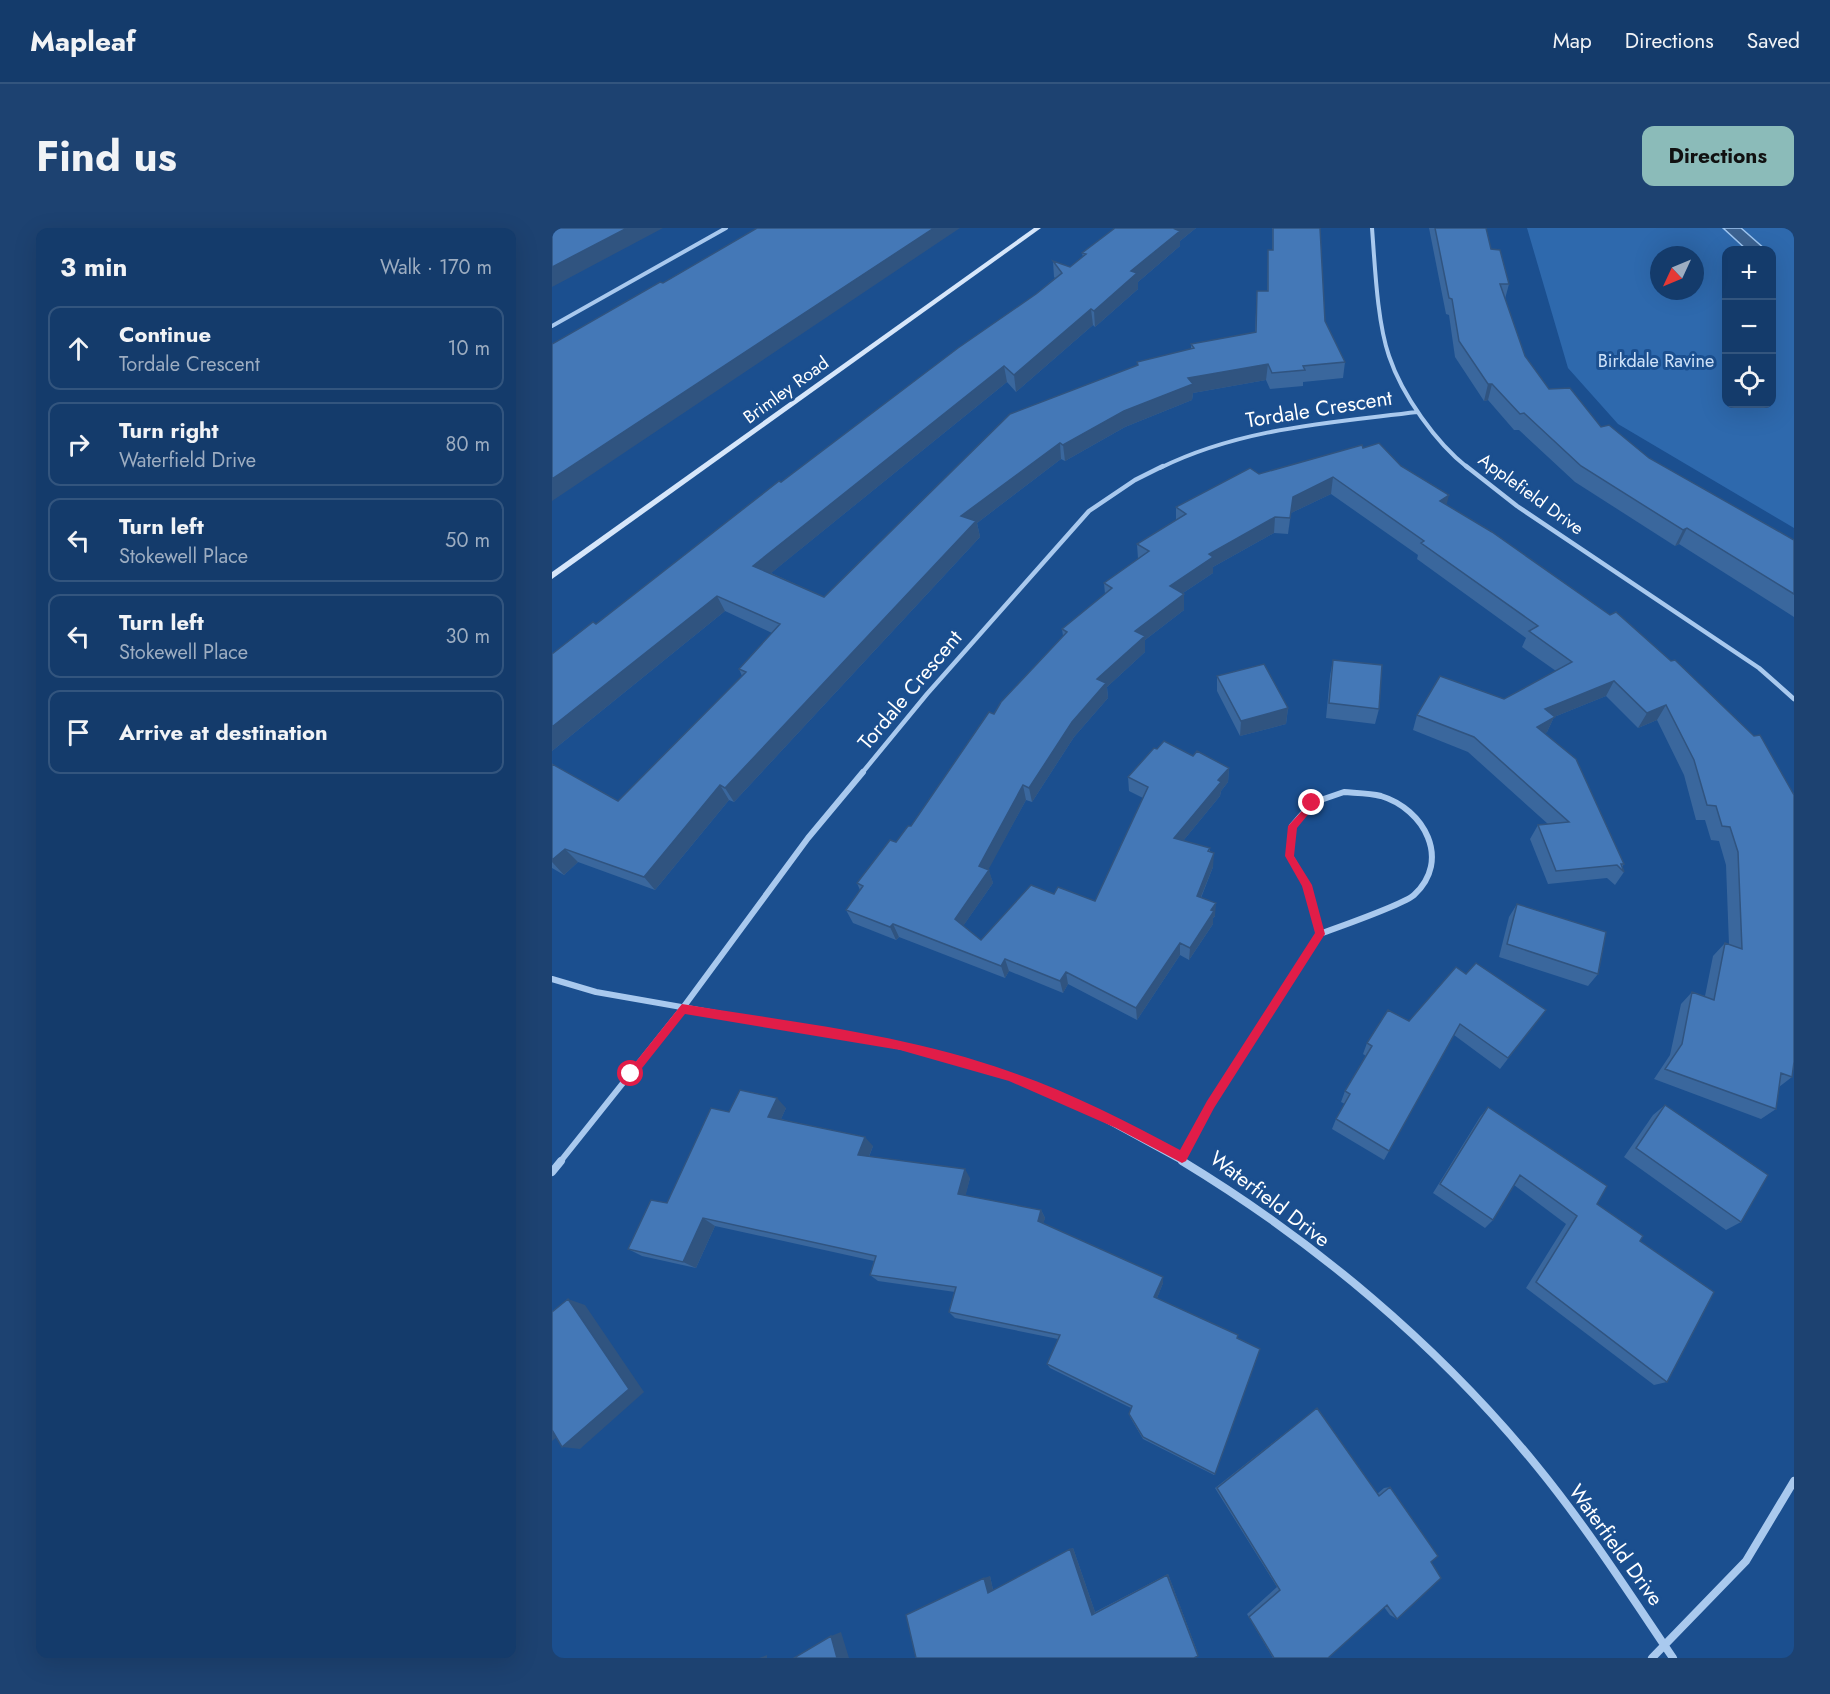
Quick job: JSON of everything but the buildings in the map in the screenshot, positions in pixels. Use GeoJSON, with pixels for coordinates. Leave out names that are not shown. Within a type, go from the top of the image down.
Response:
{"type":"FeatureCollection","features":[{"type":"Feature","properties":{"kind":"main road","name":"Brimley Road"},"geometry":{"type":"LineString","coordinates":[[552,576],[1038,228]]}},
{"type":"Feature","properties":{"kind":"street"},"geometry":{"type":"LineString","coordinates":[[552,326],[726,228]]}},
{"type":"Feature","properties":{"kind":"street","name":"Applefield Drive"},"geometry":{"type":"LineString","coordinates":[[1372,228],[1377,286],[1389,356],[1417,412],[1463,464],[1517,506],[1759,668],[1794,699]]}},
{"type":"Feature","properties":{"kind":"street","name":"Tordale Crescent"},"geometry":{"type":"LineString","coordinates":[[552,1172],[682,1009],[808,838],[934,685],[1089,512],[1135,480],[1180,458],[1228,440],[1306,426],[1417,412]]}},
{"type":"Feature","properties":{"kind":"street"},"geometry":{"type":"LineString","coordinates":[[1182,1157],[1210,1105],[1320,934],[1413,896],[1432,871],[1431,840],[1412,813],[1381,796],[1344,792],[1312,803],[1292,826],[1290,856],[1307,885],[1320,934]]}},
{"type":"Feature","properties":{"kind":"street","name":"Waterfield Drive"},"geometry":{"type":"LineString","coordinates":[[552,979],[596,992],[682,1009],[900,1045],[1010,1076],[1120,1124],[1182,1157],[1226,1186],[1312,1251],[1400,1325],[1498,1423],[1589,1534],[1673,1658]]}},
{"type":"Feature","properties":{"kind":"street"},"geometry":{"type":"LineString","coordinates":[[1652,1658],[1746,1561],[1794,1481]]}},
{"type":"Feature","properties":{"kind":"green space","name":"Birkdale Ravine"},"geometry":{"type":"Polygon","coordinates":[[[1527,228],[1794,228],[1794,528],[1618,424],[1568,368],[1527,228]]]}},
{"type":"Feature","properties":{"kind":"shaded area"},"geometry":{"type":"Polygon","coordinates":[[[1723,228],[1741,228],[1761,246],[1743,246],[1723,228]]]}},
{"type":"Feature","properties":{"kind":"route"},"geometry":{"type":"LineString","coordinates":[[631,1074],[682,1009],[900,1045],[1010,1076],[1120,1124],[1182,1157],[1210,1105],[1320,934],[1307,885],[1290,856],[1292,826],[1312,803]]}}]}
